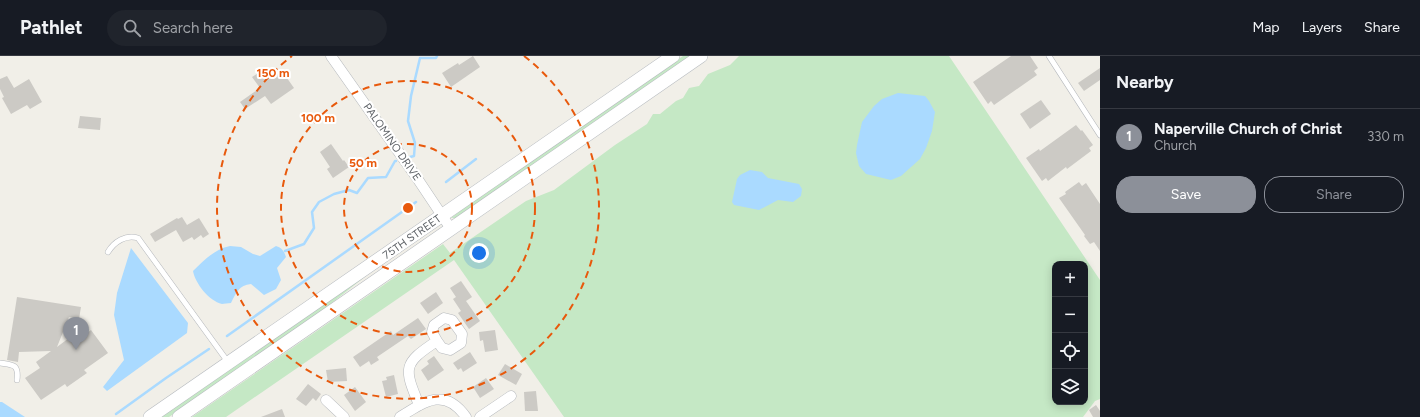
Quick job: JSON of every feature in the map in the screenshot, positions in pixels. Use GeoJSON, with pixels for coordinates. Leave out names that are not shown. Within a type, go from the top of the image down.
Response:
{"type":"FeatureCollection","features":[{"type":"Feature","properties":{"kind":"main road","name":"75TH STREET"},"geometry":{"type":"LineString","coordinates":[[179,417],[673,56]]}},
{"type":"Feature","properties":{"kind":"main road","name":"75TH STREET"},"geometry":{"type":"LineString","coordinates":[[150,417],[229,363],[701,56]]}},
{"type":"Feature","properties":{"kind":"street","name":"PALOMINO DRIVE"},"geometry":{"type":"LineString","coordinates":[[330,56],[417,178],[446,223]]}},
{"type":"Feature","properties":{"kind":"street"},"geometry":{"type":"LineString","coordinates":[[419,405],[408,376],[410,364],[417,355],[437,341]]}},
{"type":"Feature","properties":{"kind":"street"},"geometry":{"type":"LineString","coordinates":[[480,417],[511,396]]}},
{"type":"Feature","properties":{"kind":"street"},"geometry":{"type":"LineString","coordinates":[[400,417],[424,402],[435,399],[455,404],[466,417]]}},
{"type":"Feature","properties":{"kind":"street"},"geometry":{"type":"LineString","coordinates":[[326,400],[344,417]]}},
{"type":"Feature","properties":{"kind":"lane"},"geometry":{"type":"LineString","coordinates":[[1049,56],[1100,135]]}},
{"type":"Feature","properties":{"kind":"lane"},"geometry":{"type":"LineString","coordinates":[[108,252],[112,246],[124,238],[132,236],[138,238],[229,363]]}},
{"type":"Feature","properties":{"kind":"lane"},"geometry":{"type":"LineString","coordinates":[[0,363],[17,368],[17,380]]}},
{"type":"Feature","properties":{"kind":"green space"},"geometry":{"type":"Polygon","coordinates":[[[683,56],[692,56],[458,218],[451,218],[473,201],[683,56]]]}},
{"type":"Feature","properties":{"kind":"green space"},"geometry":{"type":"Polygon","coordinates":[[[739,56],[949,56],[1087,261],[1052,261],[1052,405],[1088,405],[1088,262],[1100,280],[1100,399],[1095,401],[1083,417],[564,417],[454,260],[226,417],[192,417],[443,244],[450,253],[526,201],[554,190],[615,145],[647,124],[653,114],[660,114],[676,101],[683,98],[689,88],[699,86],[708,74],[730,65],[739,56]]]}},
{"type":"Feature","properties":{"kind":"green space"},"geometry":{"type":"Polygon","coordinates":[[[367,275],[313,318],[169,417],[160,417],[367,275]]]}},
{"type":"Feature","properties":{"kind":"water"},"geometry":{"type":"Polygon","coordinates":[[[898,93],[925,96],[935,112],[932,131],[920,159],[901,176],[891,180],[866,174],[859,166],[856,153],[862,122],[874,106],[882,99],[898,93]]]}},
{"type":"Feature","properties":{"kind":"water"},"geometry":{"type":"Polygon","coordinates":[[[750,170],[762,172],[768,178],[799,184],[802,189],[801,196],[793,202],[778,200],[759,210],[734,205],[732,202],[737,179],[740,175],[750,170]]]}},
{"type":"Feature","properties":{"kind":"water"},"geometry":{"type":"Polygon","coordinates":[[[230,246],[241,247],[260,256],[276,246],[284,251],[286,257],[277,268],[281,280],[276,289],[264,295],[251,284],[247,285],[238,290],[231,303],[223,304],[212,299],[203,291],[194,276],[193,271],[215,252],[230,246]]]}},
{"type":"Feature","properties":{"kind":"water"},"geometry":{"type":"Polygon","coordinates":[[[131,248],[188,323],[187,333],[107,391],[103,387],[124,360],[114,315],[117,293],[131,248]]]}},
{"type":"Feature","properties":{"kind":"water"},"geometry":{"type":"Polygon","coordinates":[[[0,402],[2,402],[25,417],[0,417],[0,402]]]}},
{"type":"Feature","properties":{"kind":"building"},"geometry":{"type":"Polygon","coordinates":[[[473,56],[480,67],[451,87],[442,73],[473,56]]]}},
{"type":"Feature","properties":{"kind":"building"},"geometry":{"type":"Polygon","coordinates":[[[1011,56],[1030,56],[1038,68],[1034,71],[1037,75],[994,105],[991,101],[988,104],[973,82],[1011,56]]]}},
{"type":"Feature","properties":{"kind":"building"},"geometry":{"type":"Polygon","coordinates":[[[1100,68],[1100,80],[1084,91],[1078,83],[1100,68]]]}},
{"type":"Feature","properties":{"kind":"building"},"geometry":{"type":"Polygon","coordinates":[[[263,70],[269,79],[282,71],[294,88],[271,104],[265,96],[245,109],[240,102],[260,88],[252,77],[263,70]]]}},
{"type":"Feature","properties":{"kind":"building"},"geometry":{"type":"Polygon","coordinates":[[[7,76],[14,88],[29,79],[42,102],[30,109],[27,105],[11,114],[2,98],[4,97],[0,89],[0,79],[7,76]]]}},
{"type":"Feature","properties":{"kind":"building"},"geometry":{"type":"Polygon","coordinates":[[[1041,100],[1051,114],[1030,129],[1020,114],[1041,100]]]}},
{"type":"Feature","properties":{"kind":"building"},"geometry":{"type":"Polygon","coordinates":[[[80,116],[101,118],[100,130],[78,128],[80,116]]]}},
{"type":"Feature","properties":{"kind":"building"},"geometry":{"type":"Polygon","coordinates":[[[1076,125],[1081,131],[1082,130],[1093,145],[1089,148],[1091,151],[1048,181],[1046,178],[1042,181],[1026,158],[1039,149],[1040,151],[1076,125]]]}},
{"type":"Feature","properties":{"kind":"building"},"geometry":{"type":"Polygon","coordinates":[[[331,144],[349,167],[333,178],[327,169],[330,167],[320,152],[331,144]]]}},
{"type":"Feature","properties":{"kind":"building"},"geometry":{"type":"Polygon","coordinates":[[[1079,182],[1082,186],[1086,183],[1100,204],[1100,251],[1094,242],[1090,244],[1059,198],[1066,194],[1065,192],[1079,182]]]}},
{"type":"Feature","properties":{"kind":"building"},"geometry":{"type":"Polygon","coordinates":[[[182,217],[187,225],[199,218],[209,234],[203,238],[201,235],[194,240],[192,237],[183,242],[176,230],[155,242],[150,234],[177,218],[182,217]]]}},
{"type":"Feature","properties":{"kind":"building"},"geometry":{"type":"Polygon","coordinates":[[[461,281],[472,297],[466,301],[480,321],[469,329],[458,313],[461,311],[453,299],[456,297],[450,288],[461,281]]]}},
{"type":"Feature","properties":{"kind":"building"},"geometry":{"type":"Polygon","coordinates":[[[436,292],[443,303],[428,314],[420,303],[436,292]]]}},
{"type":"Feature","properties":{"kind":"building"},"geometry":{"type":"Polygon","coordinates":[[[17,297],[81,307],[79,319],[69,317],[57,347],[73,335],[77,341],[91,330],[108,353],[84,370],[87,373],[67,387],[65,384],[41,400],[25,378],[40,368],[36,362],[51,351],[19,352],[18,362],[7,360],[17,297]]]}},
{"type":"Feature","properties":{"kind":"building"},"geometry":{"type":"Polygon","coordinates":[[[418,318],[426,329],[411,339],[408,336],[377,357],[379,360],[371,365],[369,361],[360,367],[353,357],[391,331],[393,335],[418,318]]]}},
{"type":"Feature","properties":{"kind":"building"},"geometry":{"type":"Polygon","coordinates":[[[495,330],[498,350],[485,352],[483,340],[480,341],[479,332],[495,330]]]}},
{"type":"Feature","properties":{"kind":"building"},"geometry":{"type":"Polygon","coordinates":[[[470,352],[477,363],[463,372],[461,368],[458,370],[453,363],[470,352]]]}},
{"type":"Feature","properties":{"kind":"building"},"geometry":{"type":"Polygon","coordinates":[[[434,356],[444,370],[428,381],[421,370],[429,364],[427,361],[434,356]]]}},
{"type":"Feature","properties":{"kind":"building"},"geometry":{"type":"Polygon","coordinates":[[[505,364],[522,374],[516,385],[498,375],[505,364]]]}},
{"type":"Feature","properties":{"kind":"building"},"geometry":{"type":"Polygon","coordinates":[[[346,368],[347,381],[328,382],[326,370],[346,368]]]}},
{"type":"Feature","properties":{"kind":"building"},"geometry":{"type":"Polygon","coordinates":[[[394,375],[398,394],[386,397],[382,381],[387,380],[386,377],[394,375]]]}},
{"type":"Feature","properties":{"kind":"building"},"geometry":{"type":"Polygon","coordinates":[[[486,378],[494,389],[480,398],[473,387],[486,378]]]}},
{"type":"Feature","properties":{"kind":"building"},"geometry":{"type":"Polygon","coordinates":[[[308,384],[321,394],[316,401],[313,398],[306,406],[296,399],[308,384]]]}},
{"type":"Feature","properties":{"kind":"building"},"geometry":{"type":"Polygon","coordinates":[[[355,387],[366,402],[355,411],[344,395],[355,387]]]}},
{"type":"Feature","properties":{"kind":"building"},"geometry":{"type":"Polygon","coordinates":[[[536,391],[538,411],[525,411],[524,392],[536,391]]]}},
{"type":"Feature","properties":{"kind":"building"},"geometry":{"type":"Polygon","coordinates":[[[1096,405],[1100,411],[1100,417],[1093,417],[1089,410],[1096,405]]]}},
{"type":"Feature","properties":{"kind":"building"},"geometry":{"type":"Polygon","coordinates":[[[282,409],[285,417],[261,417],[282,409]]]}},
{"type":"Feature","properties":{"kind":"waterway"},"geometry":{"type":"LineString","coordinates":[[410,157],[414,156],[415,143],[408,121],[411,96],[420,58],[436,58],[437,56]]}},
{"type":"Feature","properties":{"kind":"waterway"},"geometry":{"type":"LineString","coordinates":[[446,182],[476,159]]}},
{"type":"Feature","properties":{"kind":"waterway"},"geometry":{"type":"LineString","coordinates":[[285,251],[304,244],[314,228],[312,212],[319,202],[334,194],[349,190],[357,193],[368,178],[386,177],[396,161]]}},
{"type":"Feature","properties":{"kind":"waterway"},"geometry":{"type":"LineString","coordinates":[[227,336],[416,202]]}},
{"type":"Feature","properties":{"kind":"waterway"},"geometry":{"type":"LineString","coordinates":[[116,414],[209,349]]}},
{"type":"Feature","properties":{"kind":"place","name":"Naperville Church of Christ"},"geometry":{"type":"Point","coordinates":[76,350]}}]}
